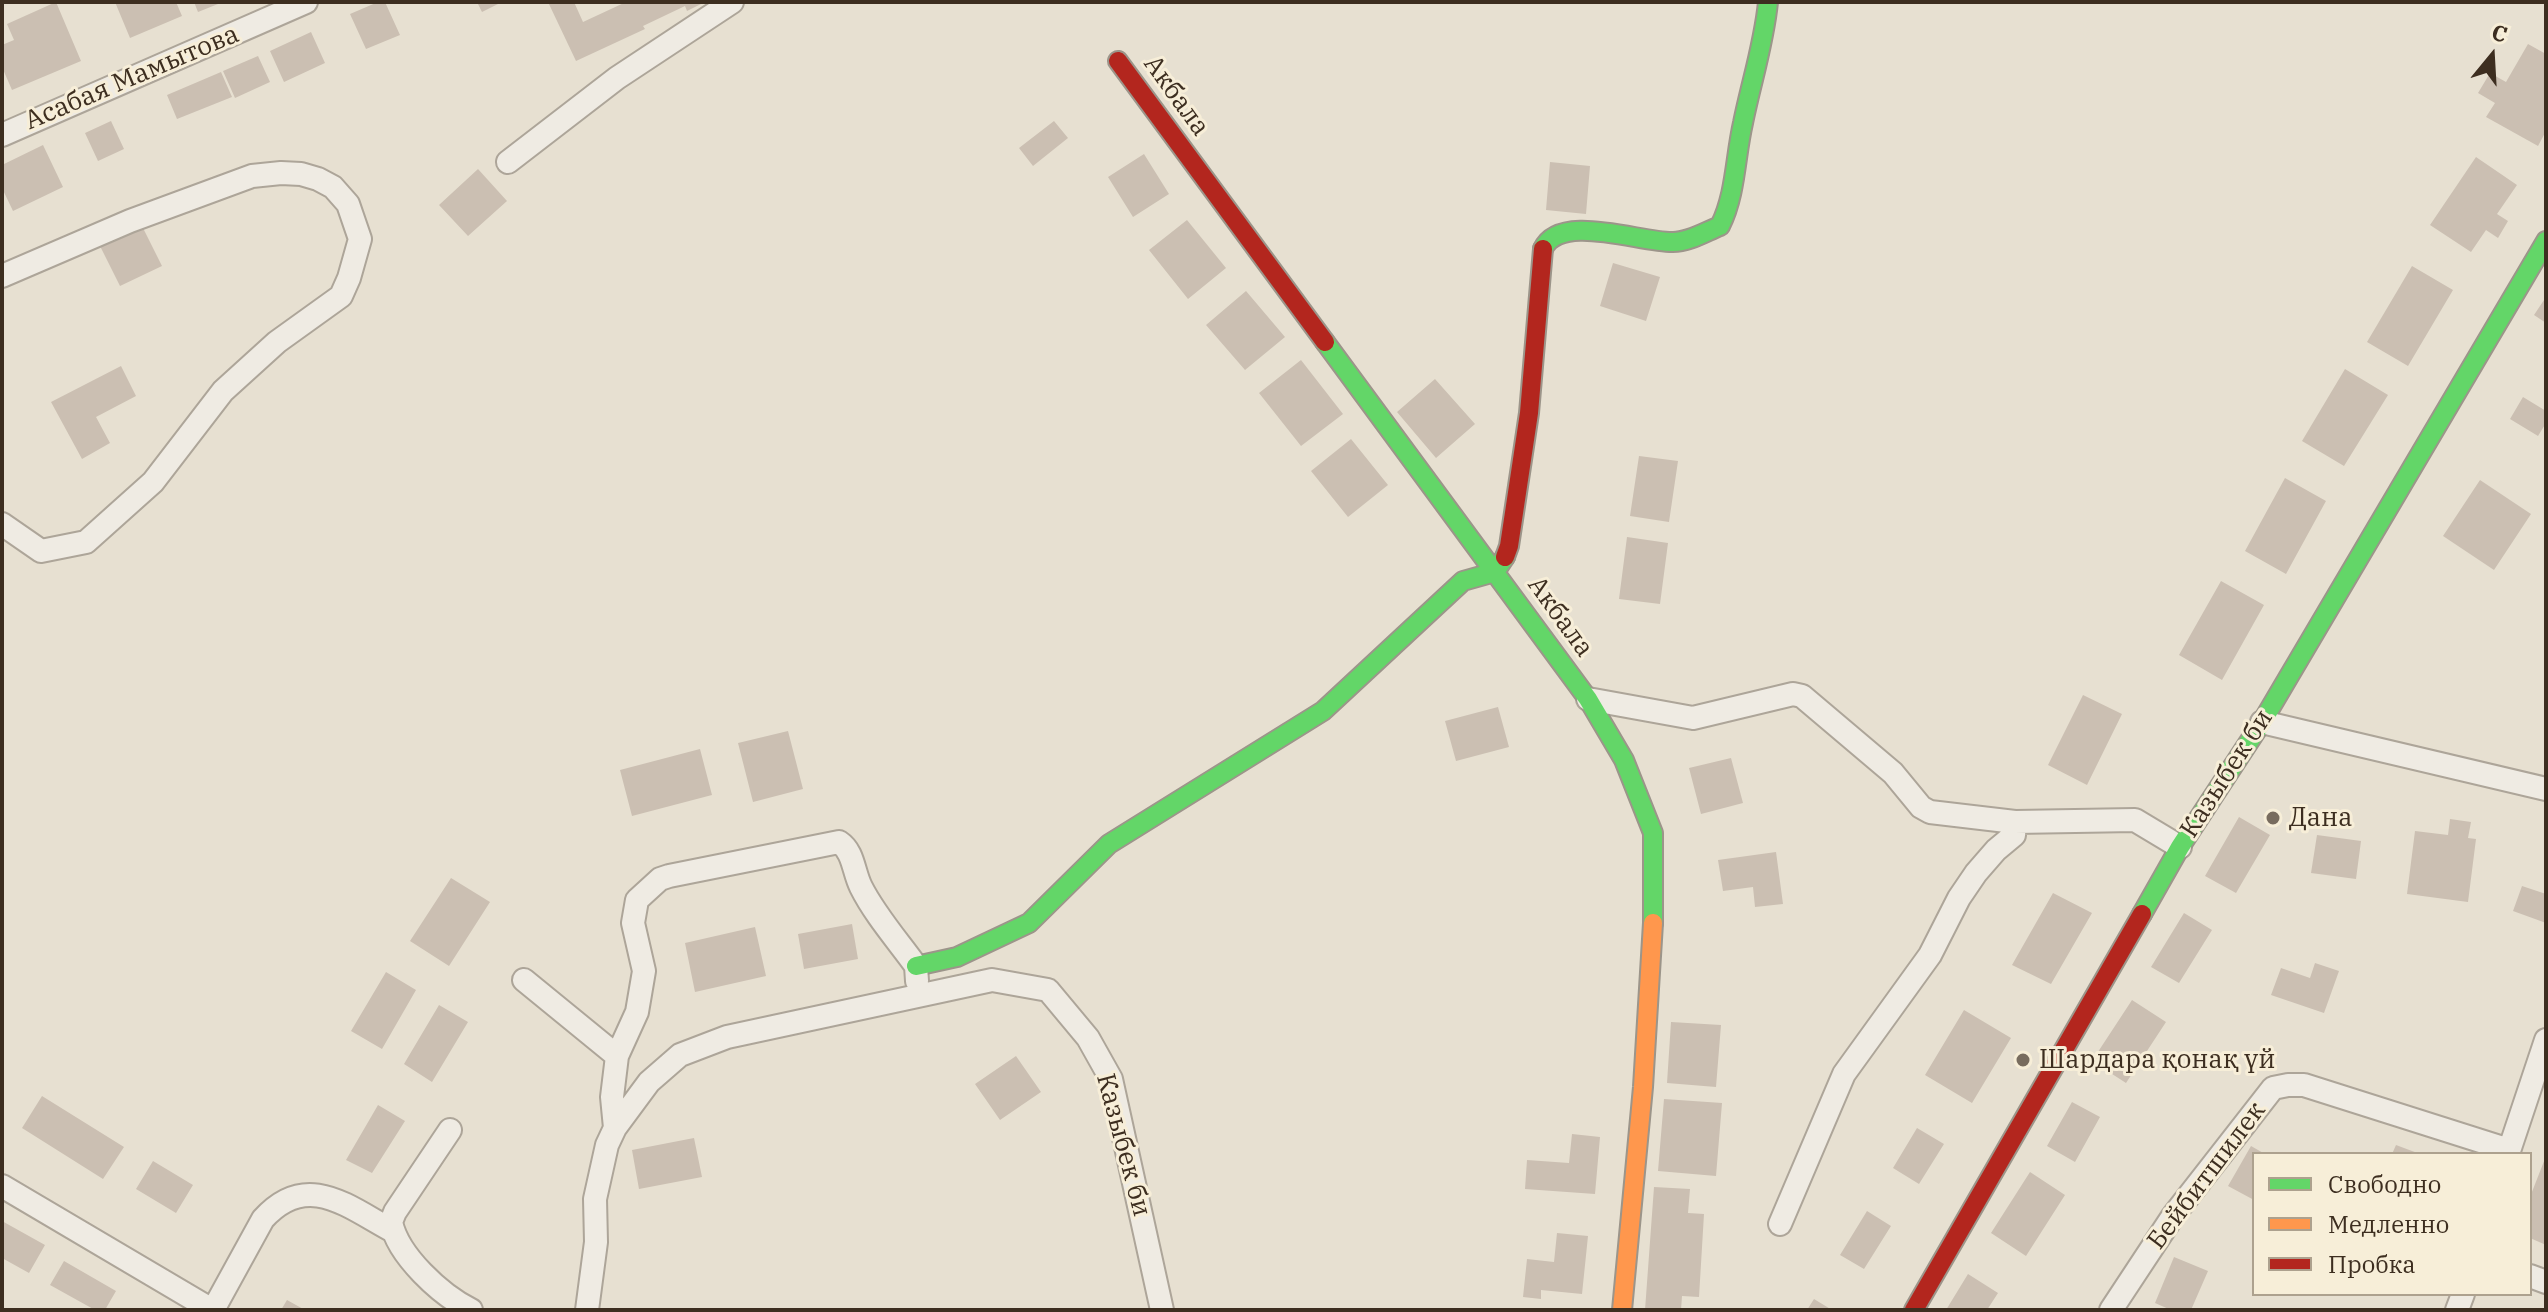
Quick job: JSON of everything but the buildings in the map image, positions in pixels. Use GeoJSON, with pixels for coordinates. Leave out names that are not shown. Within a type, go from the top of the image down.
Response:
{"type":"FeatureCollection","features":[{"type":"Feature","properties":{"kind":"street","name":"Асабая Мамытова"},"geometry":{"type":"LineString","coordinates":[[2,135],[306,2]]}},
{"type":"Feature","properties":{"kind":"street"},"geometry":{"type":"LineString","coordinates":[[508,162],[617,78],[732,2]]}},
{"type":"Feature","properties":{"kind":"street"},"geometry":{"type":"LineString","coordinates":[[916,966],[957,957],[1029,923],[1109,844],[1323,711],[1463,581],[1495,572],[1509,546],[1529,413],[1539,275],[1546,243],[1568,233],[1608,232],[1673,242],[1720,226],[1732,196],[1739,141],[1767,22],[1768,2]]}},
{"type":"Feature","properties":{"kind":"street","name":"Акбала"},"geometry":{"type":"LineString","coordinates":[[1118,61],[1588,699],[1624,760],[1653,833],[1653,942],[1622,1310]]}},
{"type":"Feature","properties":{"kind":"street"},"geometry":{"type":"LineString","coordinates":[[2,276],[130,221],[252,176],[281,173],[318,179],[333,187],[348,204],[360,239],[341,296],[277,342],[223,391],[153,482],[86,542],[41,551],[2,524]]}},
{"type":"Feature","properties":{"kind":"street","name":"Казыбек би"},"geometry":{"type":"LineString","coordinates":[[1914,1310],[2180,847],[2262,722],[2546,241]]}},
{"type":"Feature","properties":{"kind":"street"},"geometry":{"type":"LineString","coordinates":[[1588,699],[1693,718],[1793,694],[1802,696],[1893,773],[1921,807],[1930,812],[2015,822],[2135,820],[2180,847]]}},
{"type":"Feature","properties":{"kind":"street"},"geometry":{"type":"LineString","coordinates":[[2262,722],[2546,789]]}},
{"type":"Feature","properties":{"kind":"street"},"geometry":{"type":"LineString","coordinates":[[1780,1224],[1844,1074],[1930,955],[1959,898],[1976,873],[2014,835],[2015,822]]}},
{"type":"Feature","properties":{"kind":"street"},"geometry":{"type":"LineString","coordinates":[[587,1310],[596,1242],[595,1199],[607,1145],[615,1128],[612,1097],[617,1056],[637,1012],[644,971],[633,923],[637,900],[660,879],[669,876],[839,842],[851,855],[853,871],[865,894],[916,966],[918,996]]}},
{"type":"Feature","properties":{"kind":"street"},"geometry":{"type":"LineString","coordinates":[[524,980],[617,1056]]}},
{"type":"Feature","properties":{"kind":"street","name":"Казыбек би"},"geometry":{"type":"LineString","coordinates":[[615,1128],[649,1082],[680,1055],[727,1037],[992,980],[1048,990],[1088,1038],[1111,1079],[1162,1310]]}},
{"type":"Feature","properties":{"kind":"street"},"geometry":{"type":"LineString","coordinates":[[2508,1152],[2546,1040]]}},
{"type":"Feature","properties":{"kind":"street","name":"Бейбитшилек"},"geometry":{"type":"LineString","coordinates":[[2111,1310],[2173,1216],[2273,1088],[2304,1085],[2508,1152]]}},
{"type":"Feature","properties":{"kind":"street"},"geometry":{"type":"LineString","coordinates":[[450,1130],[391,1222],[393,1231],[416,1267],[471,1310]]}},
{"type":"Feature","properties":{"kind":"street"},"geometry":{"type":"LineString","coordinates":[[2,1186],[212,1310],[263,1219],[273,1208],[303,1194],[322,1194],[393,1231]]}},
{"type":"Feature","properties":{"kind":"traffic: fast"},"geometry":{"type":"LineString","coordinates":[[1543,249],[1552,238],[1566,232],[1602,232],[1679,242],[1720,226],[1732,189],[1768,2]]}},
{"type":"Feature","properties":{"kind":"traffic: fast"},"geometry":{"type":"LineString","coordinates":[[2142,914],[2180,847],[2262,722],[2546,241]]}},
{"type":"Feature","properties":{"kind":"traffic: fast"},"geometry":{"type":"LineString","coordinates":[[1325,342],[1588,699],[1624,760],[1653,833],[1653,923]]}},
{"type":"Feature","properties":{"kind":"traffic: fast"},"geometry":{"type":"LineString","coordinates":[[916,966],[957,957],[1029,923],[1109,844],[1323,711],[1463,581],[1495,572],[1505,557]]}},
{"type":"Feature","properties":{"kind":"traffic: slow"},"geometry":{"type":"LineString","coordinates":[[1622,1310],[1643,1087],[1653,923]]}},
{"type":"Feature","properties":{"kind":"traffic: jam"},"geometry":{"type":"LineString","coordinates":[[1118,61],[1325,342]]}},
{"type":"Feature","properties":{"kind":"traffic: jam"},"geometry":{"type":"LineString","coordinates":[[1505,557],[1529,413],[1543,249]]}},
{"type":"Feature","properties":{"kind":"traffic: jam"},"geometry":{"type":"LineString","coordinates":[[1914,1310],[2142,914]]}},
{"type":"Feature","properties":{"kind":"place","name":"Дана"},"geometry":{"type":"Point","coordinates":[2273,818]}},
{"type":"Feature","properties":{"kind":"place","name":"Шардара қонақ үй"},"geometry":{"type":"Point","coordinates":[2023,1060]}}]}
